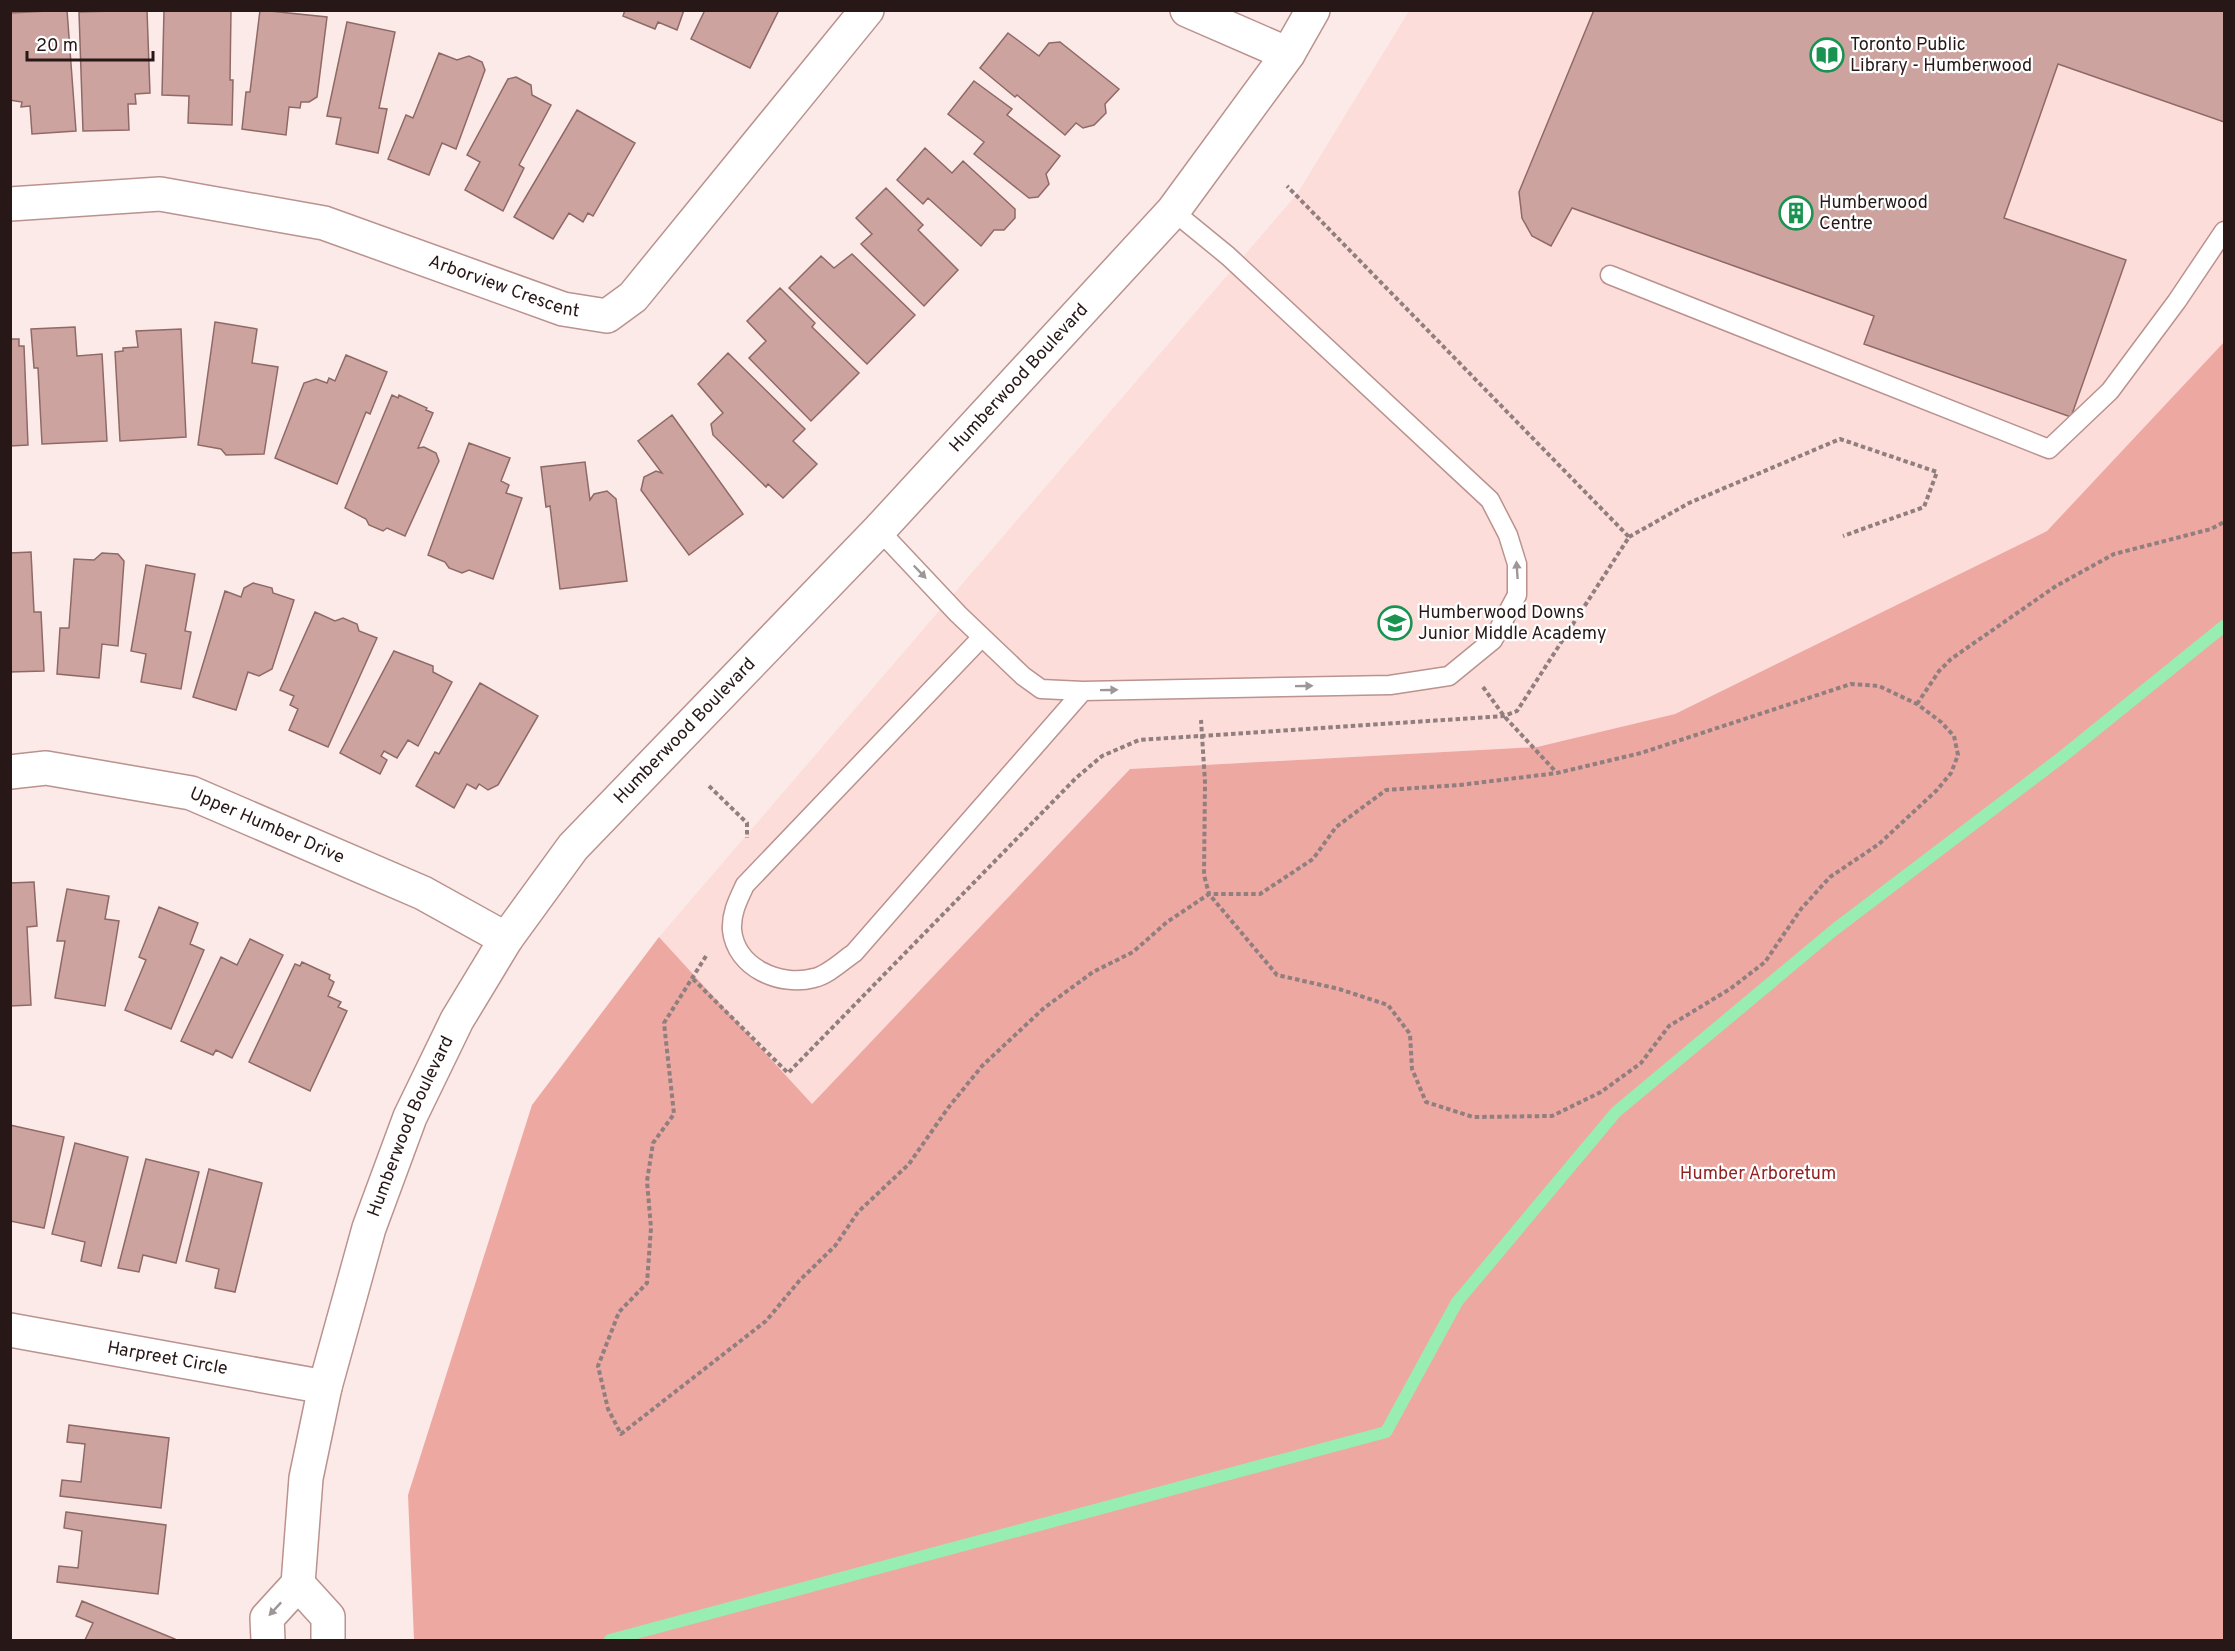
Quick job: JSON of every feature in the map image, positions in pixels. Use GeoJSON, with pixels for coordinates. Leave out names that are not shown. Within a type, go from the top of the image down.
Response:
{"type":"FeatureCollection","features":[{"type":"Feature","properties":{"kind":"street","name":"Arborview Crescent"},"geometry":{"type":"LineString","coordinates":[[10,204],[160,194],[324,223],[563,309],[607,316],[633,297],[867,10]]}},
{"type":"Feature","properties":{"kind":"street"},"geometry":{"type":"LineString","coordinates":[[1187,10],[1288,54]]}},
{"type":"Feature","properties":{"kind":"street","name":"Humberwood Boulevard"},"geometry":{"type":"LineString","coordinates":[[298,1584],[306,1478],[325,1387],[369,1228],[410,1117],[457,1020],[506,939],[573,847],[879,530],[1173,211],[1288,54],[1313,10]]}},
{"type":"Feature","properties":{"kind":"street","name":"Upper Humber Drive"},"geometry":{"type":"LineString","coordinates":[[10,772],[46,768],[191,793],[423,893],[506,939]]}},
{"type":"Feature","properties":{"kind":"street","name":"Harpreet Circle"},"geometry":{"type":"LineString","coordinates":[[10,1330],[325,1387]]}},
{"type":"Feature","properties":{"kind":"street"},"geometry":{"type":"LineString","coordinates":[[268,1641],[267,1618],[298,1584],[328,1617],[328,1641]]}},
{"type":"Feature","properties":{"kind":"lane"},"geometry":{"type":"LineString","coordinates":[[879,530],[982,637],[1041,689],[1083,691],[1390,685],[1449,676],[1493,640],[1517,595],[1517,564],[1508,535],[1490,500],[1245,272],[1173,211]]}},
{"type":"Feature","properties":{"kind":"lane"},"geometry":{"type":"LineString","coordinates":[[1610,275],[2049,449],[2110,391],[2177,301],[2224,231]]}},
{"type":"Feature","properties":{"kind":"lane"},"geometry":{"type":"LineString","coordinates":[[982,637],[744,885],[734,908],[732,932],[746,962],[770,977],[791,981],[816,978],[854,953],[1083,691]]}},
{"type":"Feature","properties":{"kind":"path"},"geometry":{"type":"LineString","coordinates":[[1287,186],[1629,537]]}},
{"type":"Feature","properties":{"kind":"path"},"geometry":{"type":"LineString","coordinates":[[685,991],[664,1023],[674,1114],[653,1143],[646,1181],[651,1228],[646,1283],[619,1312],[598,1366],[608,1408],[621,1434],[766,1321],[800,1280],[835,1246],[858,1212],[909,1164],[982,1066],[1044,1008],[1093,972],[1133,952],[1167,922],[1209,894],[1260,894],[1313,859],[1336,827],[1386,790],[1460,785],[1557,773],[1641,753],[1851,684],[1879,686],[1917,704],[1941,722],[1954,736],[1958,755],[1951,773],[1937,790],[1879,844],[1830,877],[1801,909],[1765,962],[1731,989],[1669,1026],[1641,1063],[1601,1092],[1552,1116],[1473,1117],[1426,1102],[1412,1070],[1410,1034],[1388,1005],[1339,989],[1276,975],[1209,894],[1204,875],[1202,737],[1504,716],[1517,711],[1629,537],[1689,502],[1840,439],[1936,472],[1924,507],[1843,536]]}},
{"type":"Feature","properties":{"kind":"path"},"geometry":{"type":"LineString","coordinates":[[1917,704],[1939,671],[1951,659],[2056,586],[2114,554],[2211,529],[2224,522]]}},
{"type":"Feature","properties":{"kind":"path"},"geometry":{"type":"LineString","coordinates":[[1504,716],[1557,773]]}},
{"type":"Feature","properties":{"kind":"shaded area","name":"Humberwood Downs Junior Middle Academy"},"geometry":{"type":"Polygon","coordinates":[[[1409,11],[2224,11],[2224,342],[2047,531],[1675,714],[1537,747],[1130,769],[812,1105],[659,937],[1297,194],[1409,11]]]}},
{"type":"Feature","properties":{"kind":"green space","name":"Humber Arboretum"},"geometry":{"type":"Polygon","coordinates":[[[2224,342],[2224,1640],[414,1640],[408,1495],[532,1105],[659,937],[812,1104],[1130,769],[1537,747],[1675,714],[2047,531],[2224,342]]]}},
{"type":"Feature","properties":{"kind":"building"},"geometry":{"type":"Polygon","coordinates":[[[67,10],[76,131],[32,134],[30,106],[21,107],[22,102],[10,100],[10,13],[67,10]]]}},
{"type":"Feature","properties":{"kind":"building"},"geometry":{"type":"Polygon","coordinates":[[[147,10],[150,93],[135,94],[136,104],[128,104],[129,130],[83,131],[79,12],[147,10]]]}},
{"type":"Feature","properties":{"kind":"building"},"geometry":{"type":"Polygon","coordinates":[[[164,10],[231,10],[232,125],[188,123],[189,96],[162,95],[164,10]]]}},
{"type":"Feature","properties":{"kind":"building"},"geometry":{"type":"Polygon","coordinates":[[[260,10],[327,17],[317,97],[309,102],[301,102],[300,108],[289,107],[286,135],[242,129],[246,92],[250,92],[260,10]]]}},
{"type":"Feature","properties":{"kind":"building"},"geometry":{"type":"Polygon","coordinates":[[[625,10],[684,10],[677,30],[658,22],[655,29],[623,16],[625,10]]]}},
{"type":"Feature","properties":{"kind":"building"},"geometry":{"type":"Polygon","coordinates":[[[705,10],[779,10],[750,68],[691,39],[705,10]]]}},
{"type":"Feature","properties":{"kind":"building","name":"Humberwood Centre"},"geometry":{"type":"Polygon","coordinates":[[[1594,10],[2224,10],[2224,122],[2058,64],[2004,218],[2126,260],[2071,417],[1864,344],[1874,316],[1572,208],[1551,246],[1532,236],[1522,218],[1519,192],[1594,10]]]}},
{"type":"Feature","properties":{"kind":"building"},"geometry":{"type":"Polygon","coordinates":[[[347,22],[395,32],[379,108],[387,109],[378,153],[336,144],[341,118],[327,116],[347,22]]]}},
{"type":"Feature","properties":{"kind":"building"},"geometry":{"type":"Polygon","coordinates":[[[1008,33],[1039,56],[1049,43],[1060,42],[1119,89],[1105,104],[1106,113],[1094,125],[1083,128],[1076,123],[1065,135],[1017,95],[1015,97],[980,68],[1008,33]]]}},
{"type":"Feature","properties":{"kind":"building"},"geometry":{"type":"Polygon","coordinates":[[[439,53],[457,60],[469,56],[482,62],[485,70],[456,149],[442,143],[429,175],[388,159],[406,115],[413,118],[439,53]]]}},
{"type":"Feature","properties":{"kind":"building"},"geometry":{"type":"Polygon","coordinates":[[[516,77],[531,85],[532,95],[551,105],[519,165],[524,168],[503,211],[465,190],[480,162],[467,155],[508,79],[516,77]]]}},
{"type":"Feature","properties":{"kind":"building"},"geometry":{"type":"Polygon","coordinates":[[[974,81],[1012,109],[1007,115],[1060,156],[1046,174],[1049,184],[1038,197],[1029,198],[974,154],[984,142],[948,114],[974,81]]]}},
{"type":"Feature","properties":{"kind":"building"},"geometry":{"type":"Polygon","coordinates":[[[577,110],[635,143],[593,216],[588,213],[583,222],[569,213],[553,239],[514,217],[577,110]]]}},
{"type":"Feature","properties":{"kind":"building"},"geometry":{"type":"Polygon","coordinates":[[[925,148],[952,173],[963,161],[1015,209],[1015,218],[1004,230],[994,230],[981,246],[928,198],[923,204],[897,180],[925,148]]]}},
{"type":"Feature","properties":{"kind":"building"},"geometry":{"type":"Polygon","coordinates":[[[886,188],[923,225],[918,230],[958,270],[924,306],[861,244],[872,234],[856,218],[886,188]]]}},
{"type":"Feature","properties":{"kind":"building"},"geometry":{"type":"Polygon","coordinates":[[[852,254],[915,315],[867,364],[789,288],[821,256],[834,268],[852,254]]]}},
{"type":"Feature","properties":{"kind":"building"},"geometry":{"type":"Polygon","coordinates":[[[780,288],[815,323],[812,327],[859,373],[811,421],[749,358],[766,341],[747,321],[780,288]]]}},
{"type":"Feature","properties":{"kind":"building"},"geometry":{"type":"Polygon","coordinates":[[[215,322],[257,329],[252,363],[278,367],[264,454],[226,455],[221,449],[198,445],[215,322]]]}},
{"type":"Feature","properties":{"kind":"building"},"geometry":{"type":"Polygon","coordinates":[[[75,327],[77,356],[102,354],[107,441],[42,444],[38,368],[34,368],[31,329],[75,327]]]}},
{"type":"Feature","properties":{"kind":"building"},"geometry":{"type":"Polygon","coordinates":[[[181,329],[186,437],[120,441],[115,352],[123,351],[123,348],[138,347],[136,331],[181,329]]]}},
{"type":"Feature","properties":{"kind":"building"},"geometry":{"type":"Polygon","coordinates":[[[10,339],[19,339],[19,346],[24,346],[28,445],[10,446],[10,339]]]}},
{"type":"Feature","properties":{"kind":"building"},"geometry":{"type":"Polygon","coordinates":[[[728,353],[805,429],[793,441],[817,464],[783,498],[768,484],[766,487],[713,435],[711,424],[723,413],[698,384],[728,353]]]}},
{"type":"Feature","properties":{"kind":"building"},"geometry":{"type":"Polygon","coordinates":[[[346,355],[387,372],[370,414],[366,412],[337,484],[275,458],[304,383],[316,379],[327,383],[329,378],[335,381],[346,355]]]}},
{"type":"Feature","properties":{"kind":"building"},"geometry":{"type":"Polygon","coordinates":[[[392,395],[398,398],[399,395],[433,413],[418,448],[424,447],[436,453],[439,461],[405,536],[387,528],[383,531],[369,525],[366,519],[345,508],[392,395]]]}},
{"type":"Feature","properties":{"kind":"building"},"geometry":{"type":"Polygon","coordinates":[[[672,415],[743,514],[689,555],[641,490],[644,477],[656,471],[662,473],[638,441],[672,415]]]}},
{"type":"Feature","properties":{"kind":"building"},"geometry":{"type":"Polygon","coordinates":[[[469,443],[510,458],[501,481],[509,485],[506,493],[522,498],[493,579],[469,570],[462,573],[428,555],[469,443]]]}},
{"type":"Feature","properties":{"kind":"building"},"geometry":{"type":"Polygon","coordinates":[[[585,462],[590,500],[594,494],[607,491],[616,499],[627,581],[560,589],[550,506],[546,507],[541,467],[585,462]]]}},
{"type":"Feature","properties":{"kind":"building"},"geometry":{"type":"Polygon","coordinates":[[[31,552],[34,612],[41,612],[44,671],[10,672],[10,553],[31,552]]]}},
{"type":"Feature","properties":{"kind":"building"},"geometry":{"type":"Polygon","coordinates":[[[102,553],[118,554],[124,561],[118,646],[102,644],[99,678],[57,674],[60,628],[69,628],[74,559],[94,560],[102,553]]]}},
{"type":"Feature","properties":{"kind":"building"},"geometry":{"type":"Polygon","coordinates":[[[146,565],[195,574],[185,631],[191,632],[181,689],[141,682],[146,654],[131,651],[146,565]]]}},
{"type":"Feature","properties":{"kind":"building"},"geometry":{"type":"Polygon","coordinates":[[[253,583],[272,588],[273,593],[294,600],[272,669],[259,676],[248,672],[236,710],[193,697],[225,591],[241,597],[244,588],[253,583]]]}},
{"type":"Feature","properties":{"kind":"building"},"geometry":{"type":"Polygon","coordinates":[[[315,612],[335,621],[343,618],[357,624],[359,631],[377,638],[328,747],[289,730],[298,709],[290,705],[294,696],[280,690],[315,612]]]}},
{"type":"Feature","properties":{"kind":"building"},"geometry":{"type":"Polygon","coordinates":[[[394,651],[433,666],[433,672],[452,682],[418,746],[408,740],[397,758],[384,751],[381,756],[387,760],[380,774],[340,753],[394,651]]]}},
{"type":"Feature","properties":{"kind":"building"},"geometry":{"type":"Polygon","coordinates":[[[480,683],[538,716],[498,785],[488,790],[479,784],[476,789],[467,784],[454,808],[416,786],[435,752],[439,754],[480,683]]]}},
{"type":"Feature","properties":{"kind":"building"},"geometry":{"type":"Polygon","coordinates":[[[34,882],[37,926],[27,927],[31,1005],[10,1006],[10,883],[34,882]]]}},
{"type":"Feature","properties":{"kind":"building"},"geometry":{"type":"Polygon","coordinates":[[[67,889],[109,896],[105,919],[119,921],[105,1006],[55,998],[65,941],[57,941],[67,889]]]}},
{"type":"Feature","properties":{"kind":"building"},"geometry":{"type":"Polygon","coordinates":[[[159,907],[198,923],[190,944],[204,950],[171,1029],[125,1010],[146,960],[139,957],[159,907]]]}},
{"type":"Feature","properties":{"kind":"building"},"geometry":{"type":"Polygon","coordinates":[[[250,939],[283,955],[232,1058],[216,1050],[213,1055],[181,1041],[221,957],[237,965],[250,939]]]}},
{"type":"Feature","properties":{"kind":"building"},"geometry":{"type":"Polygon","coordinates":[[[302,962],[330,975],[329,979],[334,982],[328,996],[341,1002],[338,1007],[347,1011],[310,1091],[249,1062],[295,964],[300,966],[302,962]]]}},
{"type":"Feature","properties":{"kind":"building"},"geometry":{"type":"Polygon","coordinates":[[[10,1125],[64,1137],[44,1228],[10,1221],[10,1125]]]}},
{"type":"Feature","properties":{"kind":"building"},"geometry":{"type":"Polygon","coordinates":[[[75,1143],[128,1157],[101,1266],[81,1261],[85,1242],[52,1234],[75,1143]]]}},
{"type":"Feature","properties":{"kind":"building"},"geometry":{"type":"Polygon","coordinates":[[[146,1159],[199,1172],[176,1263],[143,1255],[139,1272],[118,1268],[146,1159]]]}},
{"type":"Feature","properties":{"kind":"building"},"geometry":{"type":"Polygon","coordinates":[[[209,1169],[262,1183],[235,1292],[215,1288],[219,1269],[186,1261],[209,1169]]]}},
{"type":"Feature","properties":{"kind":"building"},"geometry":{"type":"Polygon","coordinates":[[[69,1425],[169,1438],[161,1508],[60,1496],[62,1480],[81,1482],[85,1444],[67,1442],[69,1425]]]}},
{"type":"Feature","properties":{"kind":"building"},"geometry":{"type":"Polygon","coordinates":[[[66,1512],[166,1525],[158,1594],[57,1582],[59,1566],[78,1568],[82,1531],[64,1528],[66,1512]]]}},
{"type":"Feature","properties":{"kind":"building"},"geometry":{"type":"Polygon","coordinates":[[[82,1601],[175,1640],[85,1640],[93,1623],[76,1616],[82,1601]]]}},
{"type":"Feature","properties":{"kind":"waterway"},"geometry":{"type":"LineString","coordinates":[[610,1640],[1386,1432],[1457,1302],[1616,1112],[1834,930],[2062,757],[2224,626]]}},
{"type":"Feature","properties":{"kind":"place","name":"Toronto Public Library - Humberwood"},"geometry":{"type":"Point","coordinates":[1827,55]}},
{"type":"Feature","properties":{"kind":"place","name":"Humberwood Centre"},"geometry":{"type":"Point","coordinates":[1796,213]}},
{"type":"Feature","properties":{"kind":"place","name":"Humberwood Downs Junior Middle Academy"},"geometry":{"type":"Point","coordinates":[1395,623]}}]}
